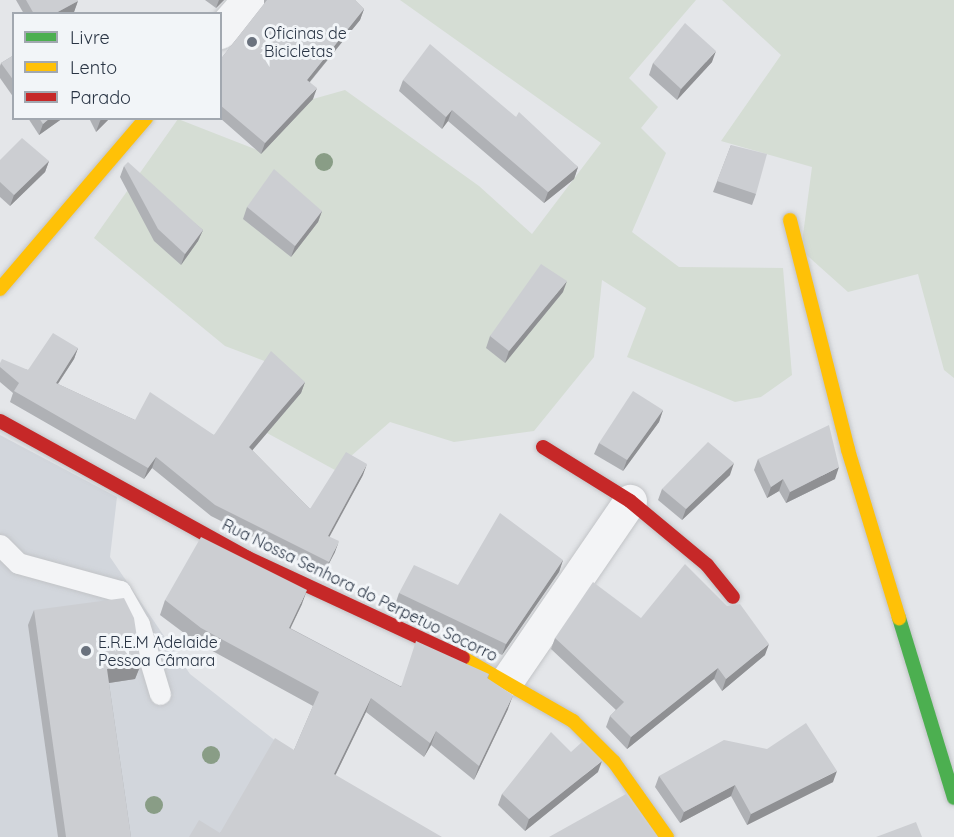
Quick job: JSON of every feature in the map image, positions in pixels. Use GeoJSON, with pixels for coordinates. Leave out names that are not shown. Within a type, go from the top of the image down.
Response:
{"type":"FeatureCollection","features":[{"type":"Feature","properties":{"kind":"street"},"geometry":{"type":"LineString","coordinates":[[222,30],[248,0]]}},
{"type":"Feature","properties":{"kind":"street"},"geometry":{"type":"LineString","coordinates":[[0,289],[145,120]]}},
{"type":"Feature","properties":{"kind":"street"},"geometry":{"type":"LineString","coordinates":[[789,220],[848,450],[954,798]]}},
{"type":"Feature","properties":{"kind":"street","name":"Rua Nossa Senhora do Perpetuo Socorro"},"geometry":{"type":"LineString","coordinates":[[0,422],[248,558],[508,679],[581,729],[614,762],[667,837]]}},
{"type":"Feature","properties":{"kind":"street"},"geometry":{"type":"LineString","coordinates":[[543,447],[630,501],[700,558],[733,597]]}},
{"type":"Feature","properties":{"kind":"street"},"geometry":{"type":"LineString","coordinates":[[508,679],[630,501]]}},
{"type":"Feature","properties":{"kind":"lane"},"geometry":{"type":"LineString","coordinates":[[0,545],[18,563],[120,591],[139,624],[160,694]]}},
{"type":"Feature","properties":{"kind":"shaded area"},"geometry":{"type":"Polygon","coordinates":[[[400,0],[696,0],[629,78],[658,107],[641,128],[666,153],[632,232],[679,267],[783,268],[792,375],[761,397],[735,402],[627,357],[646,308],[602,280],[594,357],[534,431],[454,442],[390,422],[335,470],[267,433],[300,394],[267,362],[225,346],[94,238],[177,120],[257,150],[313,99],[345,90],[479,186],[532,234],[601,143],[400,0]]]}},
{"type":"Feature","properties":{"kind":"shaded area"},"geometry":{"type":"Polygon","coordinates":[[[722,0],[954,0],[954,378],[944,370],[918,274],[848,292],[801,250],[812,167],[721,141],[781,55],[722,0]]]}},
{"type":"Feature","properties":{"kind":"shaded area","name":"E.R.E.M Adelaide Pessoa Câmara"},"geometry":{"type":"Polygon","coordinates":[[[0,435],[117,497],[110,557],[190,674],[305,764],[424,837],[0,837],[0,435]]]}},
{"type":"Feature","properties":{"kind":"building"},"geometry":{"type":"Polygon","coordinates":[[[26,0],[78,0],[58,12],[33,12],[26,0]]]}},
{"type":"Feature","properties":{"kind":"building"},"geometry":{"type":"Polygon","coordinates":[[[267,0],[355,0],[364,9],[307,80],[317,88],[265,143],[222,107],[222,57],[267,0]]]}},
{"type":"Feature","properties":{"kind":"building"},"geometry":{"type":"Polygon","coordinates":[[[685,23],[716,51],[681,89],[653,63],[685,23]]]}},
{"type":"Feature","properties":{"kind":"building"},"geometry":{"type":"Polygon","coordinates":[[[430,44],[516,117],[519,112],[578,167],[548,192],[452,110],[446,117],[403,80],[430,44]]]}},
{"type":"Feature","properties":{"kind":"building"},"geometry":{"type":"Polygon","coordinates":[[[12,56],[12,78],[1,63],[12,56]]]}},
{"type":"Feature","properties":{"kind":"building"},"geometry":{"type":"Polygon","coordinates":[[[22,138],[49,161],[14,195],[0,182],[0,160],[22,138]]]}},
{"type":"Feature","properties":{"kind":"building"},"geometry":{"type":"Polygon","coordinates":[[[731,145],[767,154],[756,194],[717,181],[731,145]]]}},
{"type":"Feature","properties":{"kind":"building"},"geometry":{"type":"Polygon","coordinates":[[[128,162],[203,230],[185,254],[158,229],[124,166],[128,162]]]}},
{"type":"Feature","properties":{"kind":"building"},"geometry":{"type":"Polygon","coordinates":[[[274,169],[322,211],[295,246],[247,207],[274,169]]]}},
{"type":"Feature","properties":{"kind":"building"},"geometry":{"type":"Polygon","coordinates":[[[541,264],[567,281],[509,351],[490,336],[541,264]]]}},
{"type":"Feature","properties":{"kind":"building"},"geometry":{"type":"Polygon","coordinates":[[[53,333],[78,348],[56,383],[135,420],[150,392],[214,435],[271,351],[305,382],[249,447],[310,509],[346,452],[367,464],[328,536],[339,541],[329,562],[215,505],[156,457],[148,468],[14,391],[19,383],[0,367],[2,359],[28,370],[53,333]]]}},
{"type":"Feature","properties":{"kind":"building"},"geometry":{"type":"Polygon","coordinates":[[[633,391],[663,410],[627,460],[599,443],[633,391]]]}},
{"type":"Feature","properties":{"kind":"building"},"geometry":{"type":"Polygon","coordinates":[[[829,425],[839,467],[790,492],[783,479],[771,487],[758,459],[829,425]]]}},
{"type":"Feature","properties":{"kind":"building"},"geometry":{"type":"Polygon","coordinates":[[[708,442],[734,463],[686,509],[662,489],[708,442]]]}},
{"type":"Feature","properties":{"kind":"building"},"geometry":{"type":"Polygon","coordinates":[[[500,513],[563,560],[506,644],[399,593],[414,565],[458,585],[500,513]]]}},
{"type":"Feature","properties":{"kind":"building"},"geometry":{"type":"Polygon","coordinates":[[[201,537],[307,590],[289,628],[401,687],[416,641],[489,674],[487,678],[513,695],[479,766],[436,731],[430,743],[371,698],[334,774],[442,837],[189,837],[199,820],[220,833],[275,738],[294,750],[319,692],[201,628],[165,600],[201,537]]]}},
{"type":"Feature","properties":{"kind":"building"},"geometry":{"type":"Polygon","coordinates":[[[685,564],[727,606],[740,604],[769,644],[726,679],[718,668],[631,737],[610,716],[624,702],[555,638],[593,582],[641,618],[685,564]]]}},
{"type":"Feature","properties":{"kind":"building"},"geometry":{"type":"Polygon","coordinates":[[[124,598],[134,618],[141,664],[107,669],[131,837],[66,837],[34,610],[124,598]]]}},
{"type":"Feature","properties":{"kind":"building"},"geometry":{"type":"Polygon","coordinates":[[[806,723],[837,771],[751,814],[735,785],[684,812],[659,776],[724,740],[767,749],[806,723]]]}},
{"type":"Feature","properties":{"kind":"building"},"geometry":{"type":"Polygon","coordinates":[[[551,732],[571,752],[582,742],[602,761],[529,819],[502,794],[551,732]]]}},
{"type":"Feature","properties":{"kind":"building"},"geometry":{"type":"Polygon","coordinates":[[[626,794],[657,837],[549,837],[626,794]]]}},
{"type":"Feature","properties":{"kind":"building"},"geometry":{"type":"Polygon","coordinates":[[[916,822],[922,837],[876,837],[916,822]]]}},
{"type":"Feature","properties":{"kind":"traffic: fast"},"geometry":{"type":"LineString","coordinates":[[899,618],[954,798]]}},
{"type":"Feature","properties":{"kind":"traffic: slow"},"geometry":{"type":"LineString","coordinates":[[0,289],[144,120]]}},
{"type":"Feature","properties":{"kind":"traffic: slow"},"geometry":{"type":"LineString","coordinates":[[790,220],[848,450],[899,618]]}},
{"type":"Feature","properties":{"kind":"traffic: slow"},"geometry":{"type":"LineString","coordinates":[[463,658],[573,721],[614,762],[667,837]]}},
{"type":"Feature","properties":{"kind":"traffic: jam"},"geometry":{"type":"LineString","coordinates":[[0,421],[248,558],[463,658]]}},
{"type":"Feature","properties":{"kind":"traffic: jam"},"geometry":{"type":"LineString","coordinates":[[543,447],[630,501],[707,565],[733,597]]}},
{"type":"Feature","properties":{"kind":"place","name":"Oficinas de Bicicletas"},"geometry":{"type":"Point","coordinates":[252,42]}},
{"type":"Feature","properties":{"kind":"place","name":"E.R.E.M Adelaide Pessoa Câmara"},"geometry":{"type":"Point","coordinates":[86,651]}}]}
